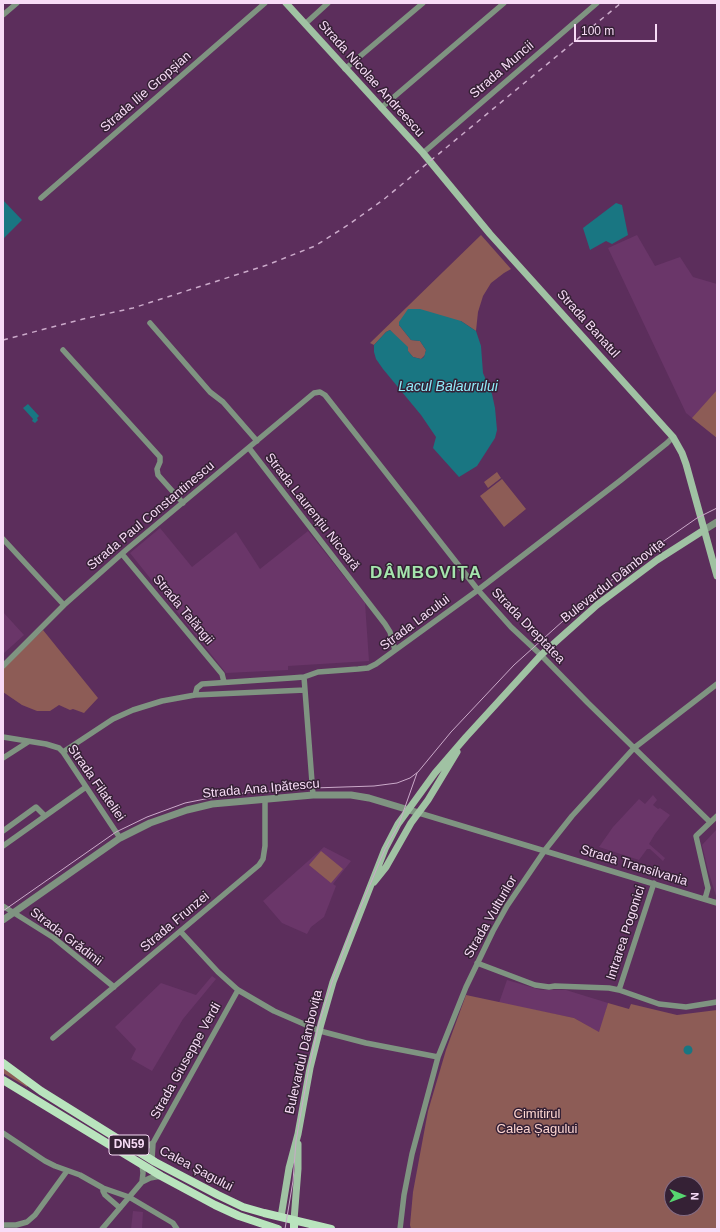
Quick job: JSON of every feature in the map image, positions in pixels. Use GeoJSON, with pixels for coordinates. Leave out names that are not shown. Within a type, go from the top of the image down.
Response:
{"type":"FeatureCollection","features":[{"type":"Feature","properties":{"kind":"main road","name":"Strada Nicolae Andreescu"},"geometry":{"type":"LineString","coordinates":[[286,3],[423,153]]}},
{"type":"Feature","properties":{"kind":"main road","name":"Strada Banatul"},"geometry":{"type":"LineString","coordinates":[[423,153],[490,234],[673,437],[682,452],[686,464],[717,576]]}},
{"type":"Feature","properties":{"kind":"main road","name":"Bulevardul Dâmbovița"},"geometry":{"type":"LineString","coordinates":[[281,1217],[289,1168],[298,1134],[310,1068],[333,982],[385,849],[398,824],[435,773],[541,655],[597,605],[657,560],[704,530]]}},
{"type":"Feature","properties":{"kind":"main road","name":"Bulevardul Dâmbovița"},"geometry":{"type":"LineString","coordinates":[[371,886],[386,867],[411,823],[428,800],[466,737]]}},
{"type":"Feature","properties":{"kind":"main road","name":"Calea Șagului"},"geometry":{"type":"LineString","coordinates":[[3,1063],[41,1090],[152,1159],[218,1195],[243,1207],[331,1229]]}},
{"type":"Feature","properties":{"kind":"main road","name":"Calea Șagului"},"geometry":{"type":"LineString","coordinates":[[3,1080],[161,1176],[225,1210],[261,1224],[279,1229]]}},
{"type":"Feature","properties":{"kind":"main road","name":"Bulevardul Dâmbovița"},"geometry":{"type":"LineString","coordinates":[[294,1220],[298,1169],[298,1134]]}},
{"type":"Feature","properties":{"kind":"main road"},"geometry":{"type":"LineString","coordinates":[[279,1229],[281,1217]]}},
{"type":"Feature","properties":{"kind":"main road"},"geometry":{"type":"LineString","coordinates":[[294,1220],[294,1229]]}},
{"type":"Feature","properties":{"kind":"street"},"geometry":{"type":"LineString","coordinates":[[3,16],[17,3]]}},
{"type":"Feature","properties":{"kind":"street","name":"Strada Ilie Gropșian"},"geometry":{"type":"LineString","coordinates":[[41,198],[265,3]]}},
{"type":"Feature","properties":{"kind":"street"},"geometry":{"type":"LineString","coordinates":[[305,24],[328,3]]}},
{"type":"Feature","properties":{"kind":"street"},"geometry":{"type":"LineString","coordinates":[[345,69],[423,3]]}},
{"type":"Feature","properties":{"kind":"street"},"geometry":{"type":"LineString","coordinates":[[381,108],[504,3]]}},
{"type":"Feature","properties":{"kind":"street","name":"Strada Muncii"},"geometry":{"type":"LineString","coordinates":[[423,153],[596,3]]}},
{"type":"Feature","properties":{"kind":"street","name":"Strada Laurențiu Nicoară"},"geometry":{"type":"LineString","coordinates":[[150,323],[210,392],[223,402],[257,441]]}},
{"type":"Feature","properties":{"kind":"street"},"geometry":{"type":"LineString","coordinates":[[63,350],[160,457],[158,475],[183,503]]}},
{"type":"Feature","properties":{"kind":"street","name":"Strada Paul Constantinescu"},"geometry":{"type":"LineString","coordinates":[[3,666],[64,605],[124,552],[314,394],[320,392]]}},
{"type":"Feature","properties":{"kind":"street","name":"Strada Dreptatea"},"geometry":{"type":"LineString","coordinates":[[320,392],[325,395],[478,590],[511,627],[710,822]]}},
{"type":"Feature","properties":{"kind":"street","name":"Strada Lacului"},"geometry":{"type":"LineString","coordinates":[[195,695],[197,688],[202,684],[304,677],[318,672],[368,668],[380,662],[478,590],[667,444],[673,437]]}},
{"type":"Feature","properties":{"kind":"street","name":"Strada Laurențiu Nicoară"},"geometry":{"type":"LineString","coordinates":[[248,448],[382,620],[390,632],[396,650]]}},
{"type":"Feature","properties":{"kind":"street","name":"Bulevardul Dâmbovița"},"geometry":{"type":"LineString","coordinates":[[704,530],[717,522]]}},
{"type":"Feature","properties":{"kind":"street"},"geometry":{"type":"LineString","coordinates":[[3,539],[64,605]]}},
{"type":"Feature","properties":{"kind":"street","name":"Strada Talăngii"},"geometry":{"type":"LineString","coordinates":[[124,552],[222,674],[224,682]]}},
{"type":"Feature","properties":{"kind":"street"},"geometry":{"type":"LineString","coordinates":[[304,677],[314,795]]}},
{"type":"Feature","properties":{"kind":"street","name":"Strada Vulturilor"},"geometry":{"type":"LineString","coordinates":[[400,1229],[404,1194],[412,1154],[438,1057],[477,963],[507,906],[545,850],[572,816],[634,748],[717,684]]}},
{"type":"Feature","properties":{"kind":"street"},"geometry":{"type":"LineString","coordinates":[[63,752],[113,719],[133,710],[162,701],[208,694],[305,690]]}},
{"type":"Feature","properties":{"kind":"street","name":"Strada Filateliei"},"geometry":{"type":"LineString","coordinates":[[3,737],[54,746],[63,752],[120,838]]}},
{"type":"Feature","properties":{"kind":"street"},"geometry":{"type":"LineString","coordinates":[[3,758],[28,742]]}},
{"type":"Feature","properties":{"kind":"street"},"geometry":{"type":"LineString","coordinates":[[3,846],[86,787]]}},
{"type":"Feature","properties":{"kind":"street","name":"Strada Ana Ipătescu"},"geometry":{"type":"LineString","coordinates":[[3,920],[120,838],[150,823],[187,810],[212,804],[314,795],[360,796],[545,850]]}},
{"type":"Feature","properties":{"kind":"street","name":"Strada Frunzei"},"geometry":{"type":"LineString","coordinates":[[53,1038],[259,865],[263,859],[265,846],[265,800]]}},
{"type":"Feature","properties":{"kind":"street"},"geometry":{"type":"LineString","coordinates":[[3,831],[36,808],[45,816]]}},
{"type":"Feature","properties":{"kind":"street"},"geometry":{"type":"LineString","coordinates":[[705,899],[707,884],[696,836],[717,816]]}},
{"type":"Feature","properties":{"kind":"street","name":"Strada Transilvania"},"geometry":{"type":"LineString","coordinates":[[545,850],[717,903]]}},
{"type":"Feature","properties":{"kind":"street","name":"Intrarea Pogonici"},"geometry":{"type":"LineString","coordinates":[[619,990],[654,883]]}},
{"type":"Feature","properties":{"kind":"street","name":"Strada Grădinii"},"geometry":{"type":"LineString","coordinates":[[3,906],[54,938],[114,987]]}},
{"type":"Feature","properties":{"kind":"street"},"geometry":{"type":"LineString","coordinates":[[180,932],[218,972],[238,990],[274,1011],[319,1030],[366,1043],[438,1057]]}},
{"type":"Feature","properties":{"kind":"street"},"geometry":{"type":"LineString","coordinates":[[477,963],[535,985],[549,987],[609,988],[667,1006],[686,1007],[717,1002]]}},
{"type":"Feature","properties":{"kind":"street","name":"Strada Giuseppe Verdi"},"geometry":{"type":"LineString","coordinates":[[152,1159],[153,1143],[238,990]]}},
{"type":"Feature","properties":{"kind":"street"},"geometry":{"type":"LineString","coordinates":[[3,1133],[45,1161],[80,1175],[103,1188],[129,1198],[173,1223],[177,1229]]}},
{"type":"Feature","properties":{"kind":"street"},"geometry":{"type":"LineString","coordinates":[[139,1151],[153,1143]]}},
{"type":"Feature","properties":{"kind":"street"},"geometry":{"type":"LineString","coordinates":[[142,1164],[142,1182]]}},
{"type":"Feature","properties":{"kind":"street"},"geometry":{"type":"LineString","coordinates":[[3,1225],[16,1225],[27,1222],[67,1171]]}},
{"type":"Feature","properties":{"kind":"street"},"geometry":{"type":"LineString","coordinates":[[102,1229],[142,1182],[150,1178],[161,1176]]}},
{"type":"Feature","properties":{"kind":"street"},"geometry":{"type":"LineString","coordinates":[[103,1188],[106,1195],[120,1208]]}},
{"type":"Feature","properties":{"kind":"shaded area"},"geometry":{"type":"Polygon","coordinates":[[[637,235],[655,266],[680,257],[693,277],[717,284],[717,438],[686,413],[608,248],[637,235]]]}},
{"type":"Feature","properties":{"kind":"shaded area"},"geometry":{"type":"Polygon","coordinates":[[[160,528],[192,567],[236,532],[260,569],[308,531],[365,603],[369,661],[288,666],[288,670],[226,673],[130,553],[160,528]]]}},
{"type":"Feature","properties":{"kind":"shaded area"},"geometry":{"type":"Polygon","coordinates":[[[3,612],[24,635],[3,654],[3,612]]]}},
{"type":"Feature","properties":{"kind":"shaded area"},"geometry":{"type":"Polygon","coordinates":[[[653,795],[657,800],[653,805],[670,815],[649,844],[665,858],[663,861],[650,849],[647,849],[639,860],[599,847],[613,827],[639,799],[645,804],[653,795]]]}},
{"type":"Feature","properties":{"kind":"shaded area"},"geometry":{"type":"Polygon","coordinates":[[[717,829],[717,897],[702,845],[717,829]]]}},
{"type":"Feature","properties":{"kind":"shaded area"},"geometry":{"type":"Polygon","coordinates":[[[324,847],[351,861],[333,884],[336,886],[324,917],[311,927],[307,934],[282,923],[263,901],[324,847]]]}},
{"type":"Feature","properties":{"kind":"shaded area"},"geometry":{"type":"Polygon","coordinates":[[[212,976],[216,979],[183,1019],[152,1071],[131,1059],[136,1049],[115,1027],[161,983],[196,995],[212,976]]]}},
{"type":"Feature","properties":{"kind":"shaded area"},"geometry":{"type":"Polygon","coordinates":[[[507,980],[541,990],[566,990],[608,1003],[600,1033],[574,1018],[499,1003],[507,980]]]}},
{"type":"Feature","properties":{"kind":"shaded area"},"geometry":{"type":"Polygon","coordinates":[[[133,1211],[143,1212],[142,1229],[131,1229],[133,1211]]]}},
{"type":"Feature","properties":{"kind":"green space"},"geometry":{"type":"Polygon","coordinates":[[[481,235],[511,269],[491,283],[483,296],[478,312],[476,331],[461,321],[399,325],[411,340],[420,341],[426,350],[425,355],[421,359],[413,357],[390,330],[386,332],[374,345],[370,343],[481,235]]]}},
{"type":"Feature","properties":{"kind":"green space"},"geometry":{"type":"Polygon","coordinates":[[[717,390],[717,438],[692,418],[717,390]]]}},
{"type":"Feature","properties":{"kind":"green space"},"geometry":{"type":"Polygon","coordinates":[[[497,472],[501,478],[488,488],[484,482],[497,472]]]}},
{"type":"Feature","properties":{"kind":"green space"},"geometry":{"type":"Polygon","coordinates":[[[502,479],[526,509],[504,527],[480,496],[502,479]]]}},
{"type":"Feature","properties":{"kind":"green space"},"geometry":{"type":"Polygon","coordinates":[[[43,630],[98,698],[84,713],[73,709],[70,710],[59,705],[50,711],[37,711],[22,705],[3,692],[3,668],[43,630]]]}},
{"type":"Feature","properties":{"kind":"green space"},"geometry":{"type":"Polygon","coordinates":[[[321,851],[343,869],[331,883],[309,865],[321,851]]]}},
{"type":"Feature","properties":{"kind":"green space","name":"Cimitirul Calea Șagului"},"geometry":{"type":"Polygon","coordinates":[[[466,995],[574,1018],[599,1032],[608,1003],[629,1009],[631,1004],[677,1015],[717,1010],[717,1229],[411,1229],[410,1225],[413,1192],[428,1111],[446,1050],[466,995]]]}},
{"type":"Feature","properties":{"kind":"green space"},"geometry":{"type":"Polygon","coordinates":[[[3,1066],[28,1085],[27,1087],[3,1073],[3,1066]]]}},
{"type":"Feature","properties":{"kind":"water"},"geometry":{"type":"Polygon","coordinates":[[[3,200],[22,220],[3,239],[3,200]]]}},
{"type":"Feature","properties":{"kind":"water"},"geometry":{"type":"Polygon","coordinates":[[[616,203],[622,205],[628,235],[612,244],[606,241],[590,250],[583,228],[616,203]]]}},
{"type":"Feature","properties":{"kind":"water","name":"Lacul Balaurului"},"geometry":{"type":"Polygon","coordinates":[[[408,309],[420,309],[461,321],[476,331],[481,346],[483,373],[492,394],[497,430],[495,438],[477,466],[459,477],[433,448],[436,437],[421,415],[376,359],[374,345],[386,332],[390,330],[408,347],[408,351],[413,357],[421,359],[424,357],[426,350],[420,341],[411,340],[399,325],[399,322],[408,309]]]}},
{"type":"Feature","properties":{"kind":"water"},"geometry":{"type":"Polygon","coordinates":[[[28,404],[39,416],[35,423],[23,408],[28,404]]]}},
{"type":"Feature","properties":{"kind":"water"},"geometry":{"type":"Polygon","coordinates":[[[688,1045],[693,1050],[688,1055],[683,1050],[688,1045]]]}},
{"type":"Feature","properties":{"kind":"tram line"},"geometry":{"type":"LineString","coordinates":[[3,911],[116,832],[147,817],[185,803],[244,793],[313,788],[374,786],[397,783],[410,778],[418,772],[451,732],[514,665],[583,603],[635,561],[697,518],[717,508]]}},
{"type":"Feature","properties":{"kind":"tram line"},"geometry":{"type":"LineString","coordinates":[[285,1229],[293,1181],[296,1141],[309,1068],[319,1023],[332,982],[354,923],[385,849],[399,824],[417,773]]}},
{"type":"Feature","properties":{"kind":"railway"},"geometry":{"type":"LineString","coordinates":[[3,340],[83,319],[133,308],[267,265],[315,246],[383,200],[621,3]]}},
{"type":"Feature","properties":{"kind":"district","name":"DÂMBOVIȚA"},"geometry":{"type":"Point","coordinates":[426,573]}}]}
